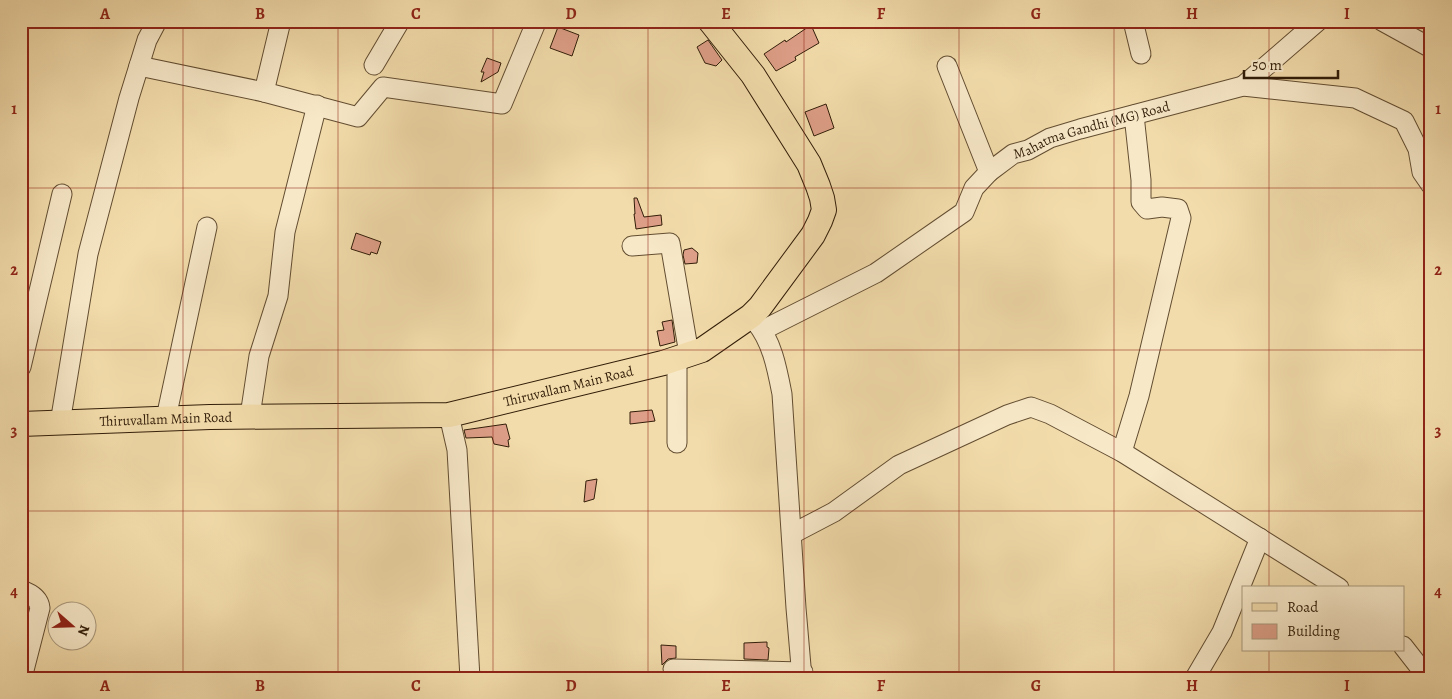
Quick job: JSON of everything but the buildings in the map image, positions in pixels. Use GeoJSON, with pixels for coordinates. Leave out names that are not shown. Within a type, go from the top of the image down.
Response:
{"type":"FeatureCollection","features":[{"type":"Feature","properties":{"kind":"main road","name":"Thiruvallam Main Road"},"geometry":{"type":"LineString","coordinates":[[21,424],[250,416],[449,415],[683,356],[702,350],[757,323],[760,307],[812,235],[824,210],[818,186],[809,164],[753,75],[710,21]]}},
{"type":"Feature","properties":{"kind":"street"},"geometry":{"type":"LineString","coordinates":[[60,422],[88,254],[128,98],[147,40],[157,21]]}},
{"type":"Feature","properties":{"kind":"street"},"geometry":{"type":"LineString","coordinates":[[264,92],[281,21]]}},
{"type":"Feature","properties":{"kind":"street"},"geometry":{"type":"LineString","coordinates":[[374,65],[400,21]]}},
{"type":"Feature","properties":{"kind":"street"},"geometry":{"type":"LineString","coordinates":[[139,66],[264,92],[358,116],[383,87],[502,104],[535,24],[534,21]]}},
{"type":"Feature","properties":{"kind":"street"},"geometry":{"type":"LineString","coordinates":[[1133,21],[1141,54]]}},
{"type":"Feature","properties":{"kind":"street"},"geometry":{"type":"LineString","coordinates":[[1244,86],[1318,21]]}},
{"type":"Feature","properties":{"kind":"street"},"geometry":{"type":"LineString","coordinates":[[1382,21],[1431,48]]}},
{"type":"Feature","properties":{"kind":"street"},"geometry":{"type":"LineString","coordinates":[[947,66],[988,172]]}},
{"type":"Feature","properties":{"kind":"street","name":"Mahatma Gandhi (MG) Road"},"geometry":{"type":"LineString","coordinates":[[757,323],[876,273],[964,212],[974,188],[988,172],[1013,154],[1028,150],[1050,138],[1080,129],[1244,86],[1354,98],[1404,121],[1418,149],[1422,172],[1431,185]]}},
{"type":"Feature","properties":{"kind":"street"},"geometry":{"type":"LineString","coordinates":[[250,416],[259,356],[278,296],[285,232],[317,106]]}},
{"type":"Feature","properties":{"kind":"street"},"geometry":{"type":"LineString","coordinates":[[1122,452],[1139,396],[1181,218],[1178,209],[1162,207],[1147,209],[1141,202],[1134,115]]}},
{"type":"Feature","properties":{"kind":"street"},"geometry":{"type":"LineString","coordinates":[[21,367],[62,194]]}},
{"type":"Feature","properties":{"kind":"street"},"geometry":{"type":"LineString","coordinates":[[166,418],[207,227]]}},
{"type":"Feature","properties":{"kind":"street"},"geometry":{"type":"LineString","coordinates":[[632,246],[670,243],[683,356],[676,443]]}},
{"type":"Feature","properties":{"kind":"street"},"geometry":{"type":"LineString","coordinates":[[673,669],[802,675],[782,394],[768,341],[757,323]]}},
{"type":"Feature","properties":{"kind":"street"},"geometry":{"type":"LineString","coordinates":[[792,534],[834,512],[899,465],[1007,415],[1031,407],[1050,414],[1122,452],[1336,586]]}},
{"type":"Feature","properties":{"kind":"street"},"geometry":{"type":"LineString","coordinates":[[449,415],[457,450],[470,678]]}},
{"type":"Feature","properties":{"kind":"street"},"geometry":{"type":"LineString","coordinates":[[1195,678],[1222,632],[1260,538]]}},
{"type":"Feature","properties":{"kind":"street"},"geometry":{"type":"LineString","coordinates":[[21,590],[32,595],[40,604],[22,678]]}},
{"type":"Feature","properties":{"kind":"street"},"geometry":{"type":"LineString","coordinates":[[1404,647],[1428,678]]}}]}
